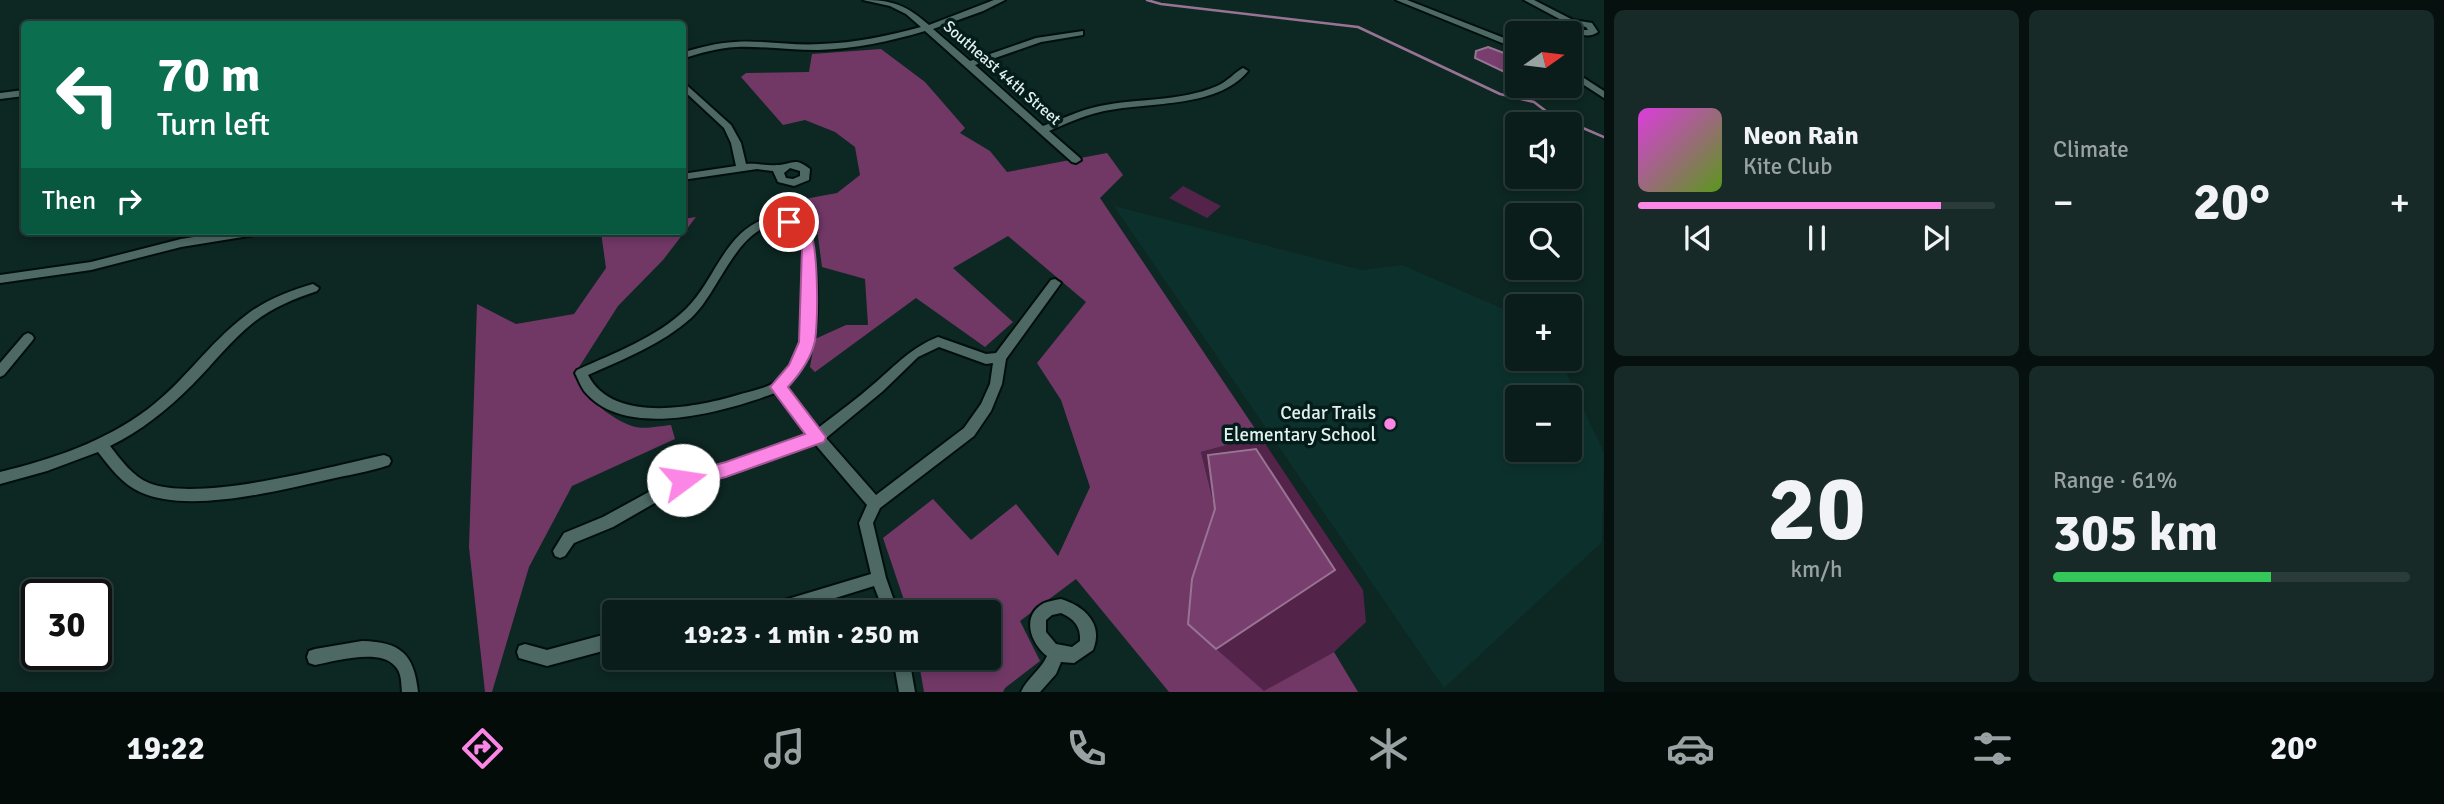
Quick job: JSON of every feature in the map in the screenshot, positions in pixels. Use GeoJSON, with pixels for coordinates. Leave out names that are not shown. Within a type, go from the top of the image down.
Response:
{"type":"FeatureCollection","features":[{"type":"Feature","properties":{"kind":"street","name":"Southeast 44th Street"},"geometry":{"type":"LineString","coordinates":[[867,0],[900,7],[928,28],[1076,160]]}},
{"type":"Feature","properties":{"kind":"street"},"geometry":{"type":"LineString","coordinates":[[686,55],[713,47],[744,43],[832,46],[928,28],[1001,0]]}},
{"type":"Feature","properties":{"kind":"street"},"geometry":{"type":"LineString","coordinates":[[1400,0],[1505,41]]}},
{"type":"Feature","properties":{"kind":"street"},"geometry":{"type":"LineString","coordinates":[[1528,0],[1569,21]]}},
{"type":"Feature","properties":{"kind":"street"},"geometry":{"type":"LineString","coordinates":[[967,65],[1030,43],[1080,33]]}},
{"type":"Feature","properties":{"kind":"street"},"geometry":{"type":"LineString","coordinates":[[1044,129],[1099,110],[1208,92],[1234,81],[1243,71]]}},
{"type":"Feature","properties":{"kind":"street"},"geometry":{"type":"LineString","coordinates":[[1582,80],[1604,95]]}},
{"type":"Feature","properties":{"kind":"street"},"geometry":{"type":"LineString","coordinates":[[686,88],[728,127],[736,143],[741,168]]}},
{"type":"Feature","properties":{"kind":"street"},"geometry":{"type":"LineString","coordinates":[[0,96],[21,93]]}},
{"type":"Feature","properties":{"kind":"street"},"geometry":{"type":"LineString","coordinates":[[686,176],[765,166],[780,169]]}},
{"type":"Feature","properties":{"kind":"street"},"geometry":{"type":"LineString","coordinates":[[771,221],[789,222],[804,232],[809,248],[807,342],[795,369],[778,387],[745,399],[693,410],[644,415],[610,405],[591,390],[581,373],[635,348],[699,303],[753,228],[771,221]]}},
{"type":"Feature","properties":{"kind":"street"},"geometry":{"type":"LineString","coordinates":[[0,279],[91,266],[181,243],[230,235]]}},
{"type":"Feature","properties":{"kind":"street"},"geometry":{"type":"LineString","coordinates":[[886,600],[878,578],[866,523],[875,504],[969,432],[986,407],[996,384],[1000,358],[1055,283]]}},
{"type":"Feature","properties":{"kind":"street"},"geometry":{"type":"LineString","coordinates":[[0,478],[75,457],[130,428],[172,397],[255,313],[272,302],[313,288]]}},
{"type":"Feature","properties":{"kind":"street"},"geometry":{"type":"LineString","coordinates":[[0,372],[28,338]]}},
{"type":"Feature","properties":{"kind":"street"},"geometry":{"type":"LineString","coordinates":[[559,551],[569,538],[608,522],[683,480],[726,470],[817,437],[879,387],[914,354],[938,342],[986,359],[1000,358]]}},
{"type":"Feature","properties":{"kind":"street"},"geometry":{"type":"LineString","coordinates":[[778,387],[875,504]]}},
{"type":"Feature","properties":{"kind":"street"},"geometry":{"type":"LineString","coordinates":[[101,445],[138,484],[173,494],[247,489],[384,461]]}},
{"type":"Feature","properties":{"kind":"street"},"geometry":{"type":"LineString","coordinates":[[807,600],[878,578]]}},
{"type":"Feature","properties":{"kind":"street"},"geometry":{"type":"LineString","coordinates":[[525,652],[547,658],[602,643]]}},
{"type":"Feature","properties":{"kind":"street"},"geometry":{"type":"LineString","coordinates":[[315,657],[361,649],[392,653],[404,663],[409,673],[410,692]]}},
{"type":"Feature","properties":{"kind":"street"},"geometry":{"type":"LineString","coordinates":[[1029,692],[1050,668],[1056,654]]}},
{"type":"Feature","properties":{"kind":"street"},"geometry":{"type":"LineString","coordinates":[[903,670],[906,692]]}},
{"type":"Feature","properties":{"kind":"shaded area"},"geometry":{"type":"Polygon","coordinates":[[[1488,47],[1505,53],[1505,72],[1475,58],[1476,51],[1488,47]]]}},
{"type":"Feature","properties":{"kind":"shaded area"},"geometry":{"type":"Polygon","coordinates":[[[881,49],[925,82],[965,128],[960,133],[990,151],[1007,172],[1107,153],[1123,175],[1100,198],[1260,436],[1201,452],[1215,509],[1192,579],[1188,624],[1264,691],[1334,652],[1358,692],[1169,692],[1076,579],[1020,621],[1040,661],[1003,692],[924,692],[920,670],[1001,670],[1001,600],[904,600],[883,538],[933,499],[971,540],[1016,504],[1058,556],[1090,487],[1061,400],[1037,363],[1086,302],[1008,236],[953,268],[1013,322],[985,347],[916,298],[815,372],[810,367],[815,339],[846,325],[868,325],[865,279],[822,267],[817,229],[788,202],[837,193],[860,175],[855,147],[835,132],[805,120],[783,125],[741,77],[746,73],[809,72],[812,54],[881,49]]]}},
{"type":"Feature","properties":{"kind":"shaded area"},"geometry":{"type":"Polygon","coordinates":[[[1183,186],[1221,206],[1207,218],[1169,198],[1183,186]]]}},
{"type":"Feature","properties":{"kind":"shaded area","name":"Cedar Trails Elementary School"},"geometry":{"type":"Polygon","coordinates":[[[1114,206],[1361,270],[1402,265],[1505,310],[1505,371],[1566,371],[1572,385],[1505,385],[1505,462],[1582,462],[1582,406],[1604,453],[1602,542],[1444,688],[1114,206]]]}},
{"type":"Feature","properties":{"kind":"shaded area"},"geometry":{"type":"Polygon","coordinates":[[[696,217],[686,230],[686,219],[696,217]]]}},
{"type":"Feature","properties":{"kind":"shaded area"},"geometry":{"type":"Polygon","coordinates":[[[601,235],[682,235],[663,260],[618,306],[574,375],[591,398],[614,418],[636,427],[671,425],[675,439],[572,486],[529,567],[492,692],[485,692],[469,547],[477,304],[516,324],[574,314],[606,268],[601,235]]]}},
{"type":"Feature","properties":{"kind":"shaded area"},"geometry":{"type":"Polygon","coordinates":[[[1260,436],[1363,590],[1366,622],[1334,652],[1264,692],[1188,624],[1215,509],[1201,452],[1260,436]]]}},
{"type":"Feature","properties":{"kind":"shaded area"},"geometry":{"type":"Polygon","coordinates":[[[1256,449],[1335,570],[1216,649],[1188,624],[1192,579],[1215,509],[1208,455],[1256,449]]]}},
{"type":"Feature","properties":{"kind":"waterway"},"geometry":{"type":"LineString","coordinates":[[1147,0],[1161,4],[1358,27],[1500,94],[1534,102],[1547,112]]}},
{"type":"Feature","properties":{"kind":"waterway"},"geometry":{"type":"LineString","coordinates":[[1582,128],[1604,137]]}},
{"type":"Feature","properties":{"kind":"place","name":"Cedar Trails Elementary School"},"geometry":{"type":"Point","coordinates":[1390,424]}},
{"type":"Feature","properties":{"kind":"route"},"geometry":{"type":"LineString","coordinates":[[683,480],[726,470],[817,437],[778,387],[795,369],[807,342],[809,248],[804,232],[789,222]]}}]}
